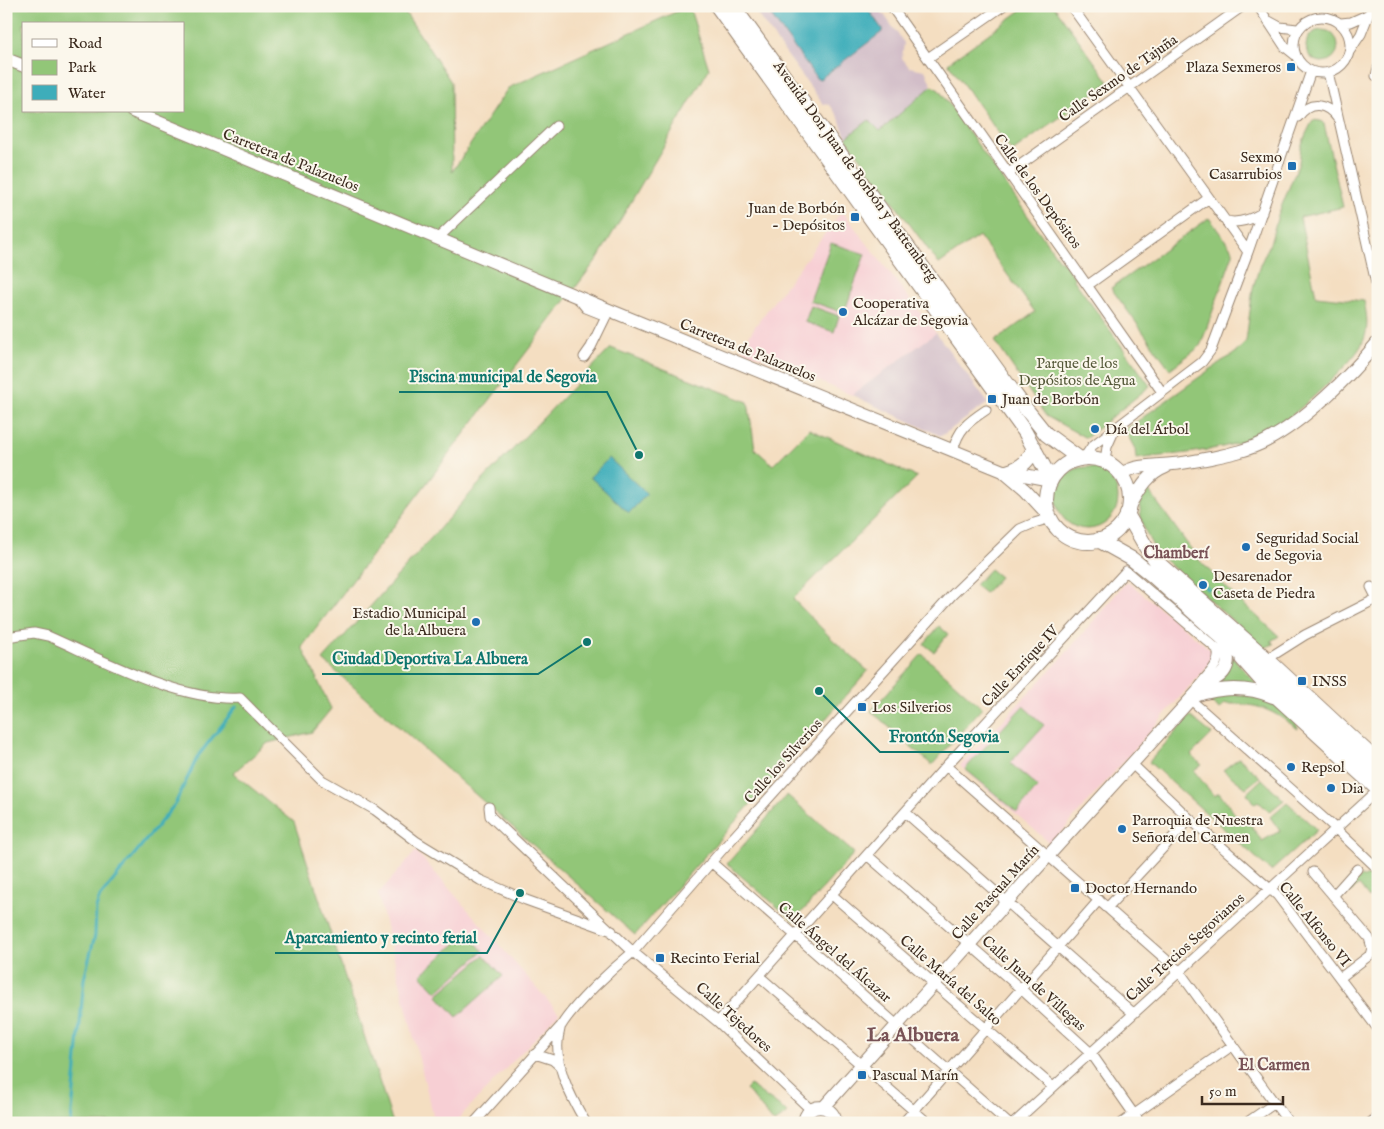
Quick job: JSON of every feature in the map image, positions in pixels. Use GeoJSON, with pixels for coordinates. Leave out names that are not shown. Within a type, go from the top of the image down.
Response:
{"type":"FeatureCollection","features":[{"type":"Feature","properties":{"kind":"main road","name":"Avenida Don Juan de Borbón y Battemberg"},"geometry":{"type":"LineString","coordinates":[[717,6],[879,228],[1034,447],[1052,480]]}},
{"type":"Feature","properties":{"kind":"main road","name":"Avenida Don Juan de Borbón y Battemberg"},"geometry":{"type":"LineString","coordinates":[[733,6],[1022,404],[1046,434],[1082,458]]}},
{"type":"Feature","properties":{"kind":"main road"},"geometry":{"type":"LineString","coordinates":[[1005,472],[1021,467],[1028,460],[1034,447]]}},
{"type":"Feature","properties":{"kind":"main road"},"geometry":{"type":"LineString","coordinates":[[1082,458],[1095,458],[1105,461],[1121,474],[1129,491],[1128,511],[1116,531],[1098,540],[1081,541],[1061,531],[1051,518],[1046,499],[1048,488],[1064,466],[1082,458]]}},
{"type":"Feature","properties":{"kind":"main road"},"geometry":{"type":"LineString","coordinates":[[1128,511],[1146,548],[1158,562],[1267,659],[1378,762]]}},
{"type":"Feature","properties":{"kind":"main road"},"geometry":{"type":"LineString","coordinates":[[1098,540],[1132,559],[1223,638],[1281,690],[1377,788]]}},
{"type":"Feature","properties":{"kind":"street","name":"Calle de los Depósitos"},"geometry":{"type":"LineString","coordinates":[[891,6],[1162,392]]}},
{"type":"Feature","properties":{"kind":"street"},"geometry":{"type":"LineString","coordinates":[[928,58],[1003,6]]}},
{"type":"Feature","properties":{"kind":"street"},"geometry":{"type":"LineString","coordinates":[[1071,6],[1248,252]]}},
{"type":"Feature","properties":{"kind":"street","name":"Calle Sexmo de Tajuña"},"geometry":{"type":"LineString","coordinates":[[1009,173],[1243,6]]}},
{"type":"Feature","properties":{"kind":"street"},"geometry":{"type":"LineString","coordinates":[[1258,6],[1285,47],[1295,55],[1299,62],[1311,71],[1328,72],[1340,67],[1345,61],[1361,34],[1370,10]]}},
{"type":"Feature","properties":{"kind":"street"},"geometry":{"type":"LineString","coordinates":[[1341,23],[1351,22],[1370,10]]}},
{"type":"Feature","properties":{"kind":"street"},"geometry":{"type":"LineString","coordinates":[[1295,55],[1293,40],[1297,29],[1313,17],[1323,16],[1341,23],[1349,36],[1349,52]]}},
{"type":"Feature","properties":{"kind":"street"},"geometry":{"type":"LineString","coordinates":[[1268,20],[1280,27],[1297,29]]}},
{"type":"Feature","properties":{"kind":"street"},"geometry":{"type":"LineString","coordinates":[[6,59],[22,65]]}},
{"type":"Feature","properties":{"kind":"street"},"geometry":{"type":"LineString","coordinates":[[1082,458],[1092,446],[1208,356],[1248,252],[1311,71]]}},
{"type":"Feature","properties":{"kind":"street"},"geometry":{"type":"LineString","coordinates":[[1328,72],[1378,292]]}},
{"type":"Feature","properties":{"kind":"street"},"geometry":{"type":"LineString","coordinates":[[1294,122],[1301,112],[1313,105],[1327,107],[1340,121]]}},
{"type":"Feature","properties":{"kind":"street","name":"Carretera de Palazuelos"},"geometry":{"type":"LineString","coordinates":[[134,112],[577,297],[607,313],[1005,472],[1052,480]]}},
{"type":"Feature","properties":{"kind":"street"},"geometry":{"type":"LineString","coordinates":[[437,239],[556,126]]}},
{"type":"Feature","properties":{"kind":"street"},"geometry":{"type":"LineString","coordinates":[[1088,285],[1209,198]]}},
{"type":"Feature","properties":{"kind":"street"},"geometry":{"type":"LineString","coordinates":[[1226,221],[1232,223],[1245,221],[1262,213]]}},
{"type":"Feature","properties":{"kind":"street"},"geometry":{"type":"LineString","coordinates":[[584,357],[591,347],[607,313]]}},
{"type":"Feature","properties":{"kind":"street"},"geometry":{"type":"LineString","coordinates":[[1121,474],[1140,467],[1175,464],[1231,454],[1256,446],[1274,437],[1350,375],[1378,342]]}},
{"type":"Feature","properties":{"kind":"street"},"geometry":{"type":"LineString","coordinates":[[953,451],[964,426],[986,410]]}},
{"type":"Feature","properties":{"kind":"street"},"geometry":{"type":"LineString","coordinates":[[1105,461],[1107,447],[1116,427]]}},
{"type":"Feature","properties":{"kind":"street"},"geometry":{"type":"LineString","coordinates":[[1128,511],[1148,478],[1159,470],[1175,464]]}},
{"type":"Feature","properties":{"kind":"street"},"geometry":{"type":"LineString","coordinates":[[1005,472],[1051,518]]}},
{"type":"Feature","properties":{"kind":"street","name":"Calle los Silverios"},"geometry":{"type":"LineString","coordinates":[[553,1041],[572,1011],[616,966],[633,952],[711,862],[952,595],[1020,529],[1051,518]]}},
{"type":"Feature","properties":{"kind":"street","name":"Calle Enrique IV"},"geometry":{"type":"LineString","coordinates":[[718,1022],[946,766],[1126,571],[1217,649],[1219,655],[1217,663],[1200,684],[1193,698]]}},
{"type":"Feature","properties":{"kind":"street"},"geometry":{"type":"LineString","coordinates":[[1267,659],[1305,635],[1377,598],[1371,587]]}},
{"type":"Feature","properties":{"kind":"street"},"geometry":{"type":"LineString","coordinates":[[6,637],[34,634],[48,636],[132,673],[193,694],[226,699],[240,698],[322,780],[375,810],[416,841],[480,880],[566,915],[612,931]]}},
{"type":"Feature","properties":{"kind":"street"},"geometry":{"type":"LineString","coordinates":[[1223,638],[1273,697],[1377,788]]}},
{"type":"Feature","properties":{"kind":"street","name":"Calle Pascual Marín"},"geometry":{"type":"LineString","coordinates":[[824,1107],[1048,856],[1204,685],[1222,675],[1228,666],[1229,654],[1223,638]]}},
{"type":"Feature","properties":{"kind":"street"},"geometry":{"type":"LineString","coordinates":[[1273,697],[1255,691],[1232,688],[1219,689],[1193,698],[1378,870]]}},
{"type":"Feature","properties":{"kind":"street","name":"Calle Alfonso VI"},"geometry":{"type":"LineString","coordinates":[[1132,764],[1190,819],[1277,895],[1378,1029]]}},
{"type":"Feature","properties":{"kind":"street"},"geometry":{"type":"LineString","coordinates":[[946,766],[1179,971],[1289,1123]]}},
{"type":"Feature","properties":{"kind":"street","name":"Calle Tercios Segovianos"},"geometry":{"type":"LineString","coordinates":[[1014,1123],[1377,788]]}},
{"type":"Feature","properties":{"kind":"street","name":"Calle Tejedores"},"geometry":{"type":"LineString","coordinates":[[489,811],[633,952],[718,1022],[810,1109]]}},
{"type":"Feature","properties":{"kind":"street"},"geometry":{"type":"LineString","coordinates":[[905,812],[1134,1013]]}},
{"type":"Feature","properties":{"kind":"street"},"geometry":{"type":"LineString","coordinates":[[1107,908],[1190,819]]}},
{"type":"Feature","properties":{"kind":"street","name":"Calle Juan de Villegas"},"geometry":{"type":"LineString","coordinates":[[867,855],[1021,988],[1091,1053],[1140,1123]]}},
{"type":"Feature","properties":{"kind":"street","name":"Calle Ángel del Álcazar"},"geometry":{"type":"LineString","coordinates":[[711,862],[1008,1123]]}},
{"type":"Feature","properties":{"kind":"street"},"geometry":{"type":"LineString","coordinates":[[1333,896],[1357,870]]}},
{"type":"Feature","properties":{"kind":"street"},"geometry":{"type":"LineString","coordinates":[[1313,872],[1369,938],[1372,948],[1366,958],[1340,978]]}},
{"type":"Feature","properties":{"kind":"street","name":"Calle María del Salto"},"geometry":{"type":"LineString","coordinates":[[832,894],[1053,1087]]}},
{"type":"Feature","properties":{"kind":"street"},"geometry":{"type":"LineString","coordinates":[[903,1123],[1099,900]]}},
{"type":"Feature","properties":{"kind":"street"},"geometry":{"type":"LineString","coordinates":[[759,976],[928,1123]]}},
{"type":"Feature","properties":{"kind":"street"},"geometry":{"type":"LineString","coordinates":[[474,1123],[536,1054],[553,1041],[576,1105],[586,1123]]}},
{"type":"Feature","properties":{"kind":"street"},"geometry":{"type":"LineString","coordinates":[[1122,1123],[1233,1045]]}},
{"type":"Feature","properties":{"kind":"street"},"geometry":{"type":"LineString","coordinates":[[536,1054],[553,1060],[561,1067]]}},
{"type":"Feature","properties":{"kind":"street"},"geometry":{"type":"LineString","coordinates":[[1246,1123],[1275,1102]]}},
{"type":"Feature","properties":{"kind":"street"},"geometry":{"type":"LineString","coordinates":[[804,1123],[805,1116],[810,1109],[817,1106],[824,1107],[832,1112],[836,1122]]}},
{"type":"Feature","properties":{"kind":"street"},"geometry":{"type":"LineString","coordinates":[[1370,1123],[1378,1117]]}},
{"type":"Feature","properties":{"kind":"shaded area"},"geometry":{"type":"Polygon","coordinates":[[[751,6],[878,6],[904,43],[902,58],[909,67],[925,70],[932,86],[880,131],[869,120],[846,138],[839,118],[830,105],[823,104],[751,6]]]}},
{"type":"Feature","properties":{"kind":"shaded area","name":"Cooperativa Alcázar de Segovia"},"geometry":{"type":"Polygon","coordinates":[[[842,211],[936,333],[852,395],[741,349],[756,325],[842,211]]]}},
{"type":"Feature","properties":{"kind":"shaded area"},"geometry":{"type":"Polygon","coordinates":[[[936,333],[988,403],[941,436],[852,395],[936,333]]]}},
{"type":"Feature","properties":{"kind":"shaded area"},"geometry":{"type":"Polygon","coordinates":[[[1127,581],[1217,655],[1051,844],[960,766],[1061,659],[1127,581]]]}},
{"type":"Feature","properties":{"kind":"shaded area"},"geometry":{"type":"Polygon","coordinates":[[[416,851],[559,1013],[454,1123],[435,1123],[378,894],[416,851]]]}},
{"type":"Feature","properties":{"kind":"green space"},"geometry":{"type":"Polygon","coordinates":[[[6,6],[401,6],[451,82],[452,172],[508,88],[689,6],[709,69],[598,258],[302,647],[331,709],[312,732],[268,743],[233,773],[294,822],[393,1123],[6,1123],[6,6]]]}},
{"type":"Feature","properties":{"kind":"green space"},"geometry":{"type":"Polygon","coordinates":[[[1027,6],[1054,6],[1109,82],[1012,152],[948,63],[1027,6]]]}},
{"type":"Feature","properties":{"kind":"green space"},"geometry":{"type":"Polygon","coordinates":[[[1322,30],[1328,31],[1333,35],[1337,40],[1337,52],[1333,57],[1328,61],[1322,62],[1316,61],[1311,57],[1307,52],[1306,46],[1307,40],[1311,35],[1316,31],[1322,30]]]}},
{"type":"Feature","properties":{"kind":"green space","name":"Parque de los Depósitos de Agua"},"geometry":{"type":"Polygon","coordinates":[[[932,86],[939,90],[1150,386],[1086,438],[1046,416],[995,341],[1035,312],[979,236],[939,264],[846,138],[869,120],[880,131],[932,86]]]}},
{"type":"Feature","properties":{"kind":"green space"},"geometry":{"type":"Polygon","coordinates":[[[1313,120],[1321,121],[1324,124],[1343,207],[1300,217],[1316,296],[1364,301],[1367,322],[1363,342],[1358,351],[1325,386],[1274,429],[1238,443],[1195,452],[1136,459],[1135,449],[1125,430],[1232,355],[1246,341],[1253,288],[1260,265],[1271,241],[1278,215],[1299,163],[1301,147],[1313,120]]]}},
{"type":"Feature","properties":{"kind":"green space"},"geometry":{"type":"Polygon","coordinates":[[[1209,218],[1233,251],[1233,254],[1201,344],[1170,369],[1111,288],[1209,218]]]}},
{"type":"Feature","properties":{"kind":"green space"},"geometry":{"type":"Polygon","coordinates":[[[831,243],[865,254],[844,313],[810,301],[831,243]]]}},
{"type":"Feature","properties":{"kind":"green space"},"geometry":{"type":"Polygon","coordinates":[[[811,306],[839,316],[834,332],[805,322],[811,306]]]}},
{"type":"Feature","properties":{"kind":"green space"},"geometry":{"type":"Polygon","coordinates":[[[611,348],[748,402],[755,449],[773,465],[809,429],[917,477],[793,599],[833,640],[868,671],[635,935],[323,660],[478,485],[611,348]]]}},
{"type":"Feature","properties":{"kind":"green space"},"geometry":{"type":"Polygon","coordinates":[[[1087,467],[1099,469],[1109,476],[1116,486],[1118,498],[1116,510],[1109,520],[1099,527],[1087,529],[1075,527],[1065,520],[1058,510],[1056,498],[1058,486],[1065,476],[1075,469],[1087,467]]]}},
{"type":"Feature","properties":{"kind":"green space"},"geometry":{"type":"Polygon","coordinates":[[[1149,491],[1199,560],[1241,602],[1279,636],[1271,641],[1274,644],[1263,648],[1158,554],[1145,531],[1140,514],[1143,497],[1149,491]]]}},
{"type":"Feature","properties":{"kind":"green space"},"geometry":{"type":"Polygon","coordinates":[[[990,569],[1000,577],[985,593],[975,585],[990,569]]]}},
{"type":"Feature","properties":{"kind":"green space"},"geometry":{"type":"Polygon","coordinates":[[[939,626],[948,634],[934,652],[924,644],[939,626]]]}},
{"type":"Feature","properties":{"kind":"green space"},"geometry":{"type":"Polygon","coordinates":[[[922,654],[982,708],[932,765],[871,711],[922,654]]]}},
{"type":"Feature","properties":{"kind":"green space"},"geometry":{"type":"Polygon","coordinates":[[[1233,658],[1261,688],[1209,686],[1233,658]]]}},
{"type":"Feature","properties":{"kind":"green space"},"geometry":{"type":"Polygon","coordinates":[[[1218,693],[1255,697],[1271,703],[1293,719],[1298,729],[1272,712],[1256,706],[1225,704],[1219,709],[1209,701],[1208,697],[1218,693]]]}},
{"type":"Feature","properties":{"kind":"green space"},"geometry":{"type":"Polygon","coordinates":[[[1023,706],[1044,725],[1010,763],[1038,787],[1017,812],[965,769],[1023,706]]]}},
{"type":"Feature","properties":{"kind":"green space"},"geometry":{"type":"Polygon","coordinates":[[[1190,716],[1212,734],[1191,755],[1202,765],[1194,771],[1214,796],[1219,793],[1238,818],[1244,815],[1262,841],[1280,831],[1270,817],[1287,802],[1317,830],[1271,871],[1149,762],[1190,716]]]}},
{"type":"Feature","properties":{"kind":"green space"},"geometry":{"type":"Polygon","coordinates":[[[1239,758],[1260,777],[1246,788],[1223,770],[1239,758]]]}},
{"type":"Feature","properties":{"kind":"green space"},"geometry":{"type":"Polygon","coordinates":[[[1262,779],[1284,800],[1269,812],[1258,801],[1254,804],[1247,793],[1262,779]]]}},
{"type":"Feature","properties":{"kind":"green space"},"geometry":{"type":"Polygon","coordinates":[[[787,795],[854,853],[794,921],[727,864],[787,795]]]}},
{"type":"Feature","properties":{"kind":"green space"},"geometry":{"type":"Polygon","coordinates":[[[1361,876],[1365,878],[1367,876],[1378,888],[1369,898],[1359,885],[1345,896],[1344,893],[1361,876]]]}},
{"type":"Feature","properties":{"kind":"green space"},"geometry":{"type":"Polygon","coordinates":[[[467,933],[483,951],[437,992],[421,975],[467,933]]]}},
{"type":"Feature","properties":{"kind":"green space"},"geometry":{"type":"Polygon","coordinates":[[[484,955],[503,976],[457,1017],[437,995],[484,955]]]}},
{"type":"Feature","properties":{"kind":"green space"},"geometry":{"type":"Polygon","coordinates":[[[750,1085],[788,1113],[774,1123],[746,1089],[750,1085]]]}},
{"type":"Feature","properties":{"kind":"water"},"geometry":{"type":"Polygon","coordinates":[[[764,6],[866,6],[882,29],[882,32],[820,79],[817,79],[764,6]]]}},
{"type":"Feature","properties":{"kind":"water"},"geometry":{"type":"Polygon","coordinates":[[[609,458],[647,494],[629,513],[590,477],[609,458]]]}},
{"type":"Feature","properties":{"kind":"waterway"},"geometry":{"type":"LineString","coordinates":[[1199,580],[1208,589]]}},
{"type":"Feature","properties":{"kind":"waterway"},"geometry":{"type":"LineString","coordinates":[[71,1123],[84,979],[95,935],[96,908],[100,897],[175,804],[198,756],[236,707]]}},
{"type":"Feature","properties":{"kind":"place","name":"Plaza Sexmeros"},"geometry":{"type":"Point","coordinates":[1291,67]}},
{"type":"Feature","properties":{"kind":"place","name":"Sexmo Casarrubios"},"geometry":{"type":"Point","coordinates":[1292,166]}},
{"type":"Feature","properties":{"kind":"place","name":"Juan de Borbón - Depósitos"},"geometry":{"type":"Point","coordinates":[855,217]}},
{"type":"Feature","properties":{"kind":"place","name":"Cooperativa Alcázar de Segovia"},"geometry":{"type":"Point","coordinates":[843,312]}},
{"type":"Feature","properties":{"kind":"place","name":"Juan de Borbón"},"geometry":{"type":"Point","coordinates":[992,399]}},
{"type":"Feature","properties":{"kind":"place","name":"Día del Árbol"},"geometry":{"type":"Point","coordinates":[1095,429]}},
{"type":"Feature","properties":{"kind":"place","name":"Piscina municipal de Segovia"},"geometry":{"type":"Point","coordinates":[639,455]}},
{"type":"Feature","properties":{"kind":"place","name":"Seguridad Social de Segovia"},"geometry":{"type":"Point","coordinates":[1246,547]}},
{"type":"Feature","properties":{"kind":"place","name":"Desarenador Caseta de Piedra"},"geometry":{"type":"Point","coordinates":[1203,585]}},
{"type":"Feature","properties":{"kind":"place","name":"Estadio Municipal de la Albuera"},"geometry":{"type":"Point","coordinates":[476,622]}},
{"type":"Feature","properties":{"kind":"place","name":"Ciudad Deportiva La Albuera"},"geometry":{"type":"Point","coordinates":[587,642]}},
{"type":"Feature","properties":{"kind":"place","name":"INSS"},"geometry":{"type":"Point","coordinates":[1302,681]}},
{"type":"Feature","properties":{"kind":"place","name":"Frontón Segovia"},"geometry":{"type":"Point","coordinates":[819,691]}},
{"type":"Feature","properties":{"kind":"place","name":"Los Silverios"},"geometry":{"type":"Point","coordinates":[862,707]}},
{"type":"Feature","properties":{"kind":"place","name":"Repsol"},"geometry":{"type":"Point","coordinates":[1291,767]}},
{"type":"Feature","properties":{"kind":"place","name":"Dia"},"geometry":{"type":"Point","coordinates":[1331,788]}},
{"type":"Feature","properties":{"kind":"place","name":"Parroquia de Nuestra Señora del Carmen"},"geometry":{"type":"Point","coordinates":[1122,829]}},
{"type":"Feature","properties":{"kind":"place","name":"Doctor Hernando"},"geometry":{"type":"Point","coordinates":[1075,888]}},
{"type":"Feature","properties":{"kind":"place","name":"Aparcamiento y recinto ferial"},"geometry":{"type":"Point","coordinates":[520,893]}},
{"type":"Feature","properties":{"kind":"place","name":"Recinto Ferial"},"geometry":{"type":"Point","coordinates":[660,958]}},
{"type":"Feature","properties":{"kind":"place","name":"Pascual Marín"},"geometry":{"type":"Point","coordinates":[862,1075]}},
{"type":"Feature","properties":{"kind":"district","name":"Chamberí"},"geometry":{"type":"Point","coordinates":[1176,552]}},
{"type":"Feature","properties":{"kind":"district","name":"La Albuera"},"geometry":{"type":"Point","coordinates":[913,1034]}},
{"type":"Feature","properties":{"kind":"district","name":"El Carmen"},"geometry":{"type":"Point","coordinates":[1274,1064]}}]}
